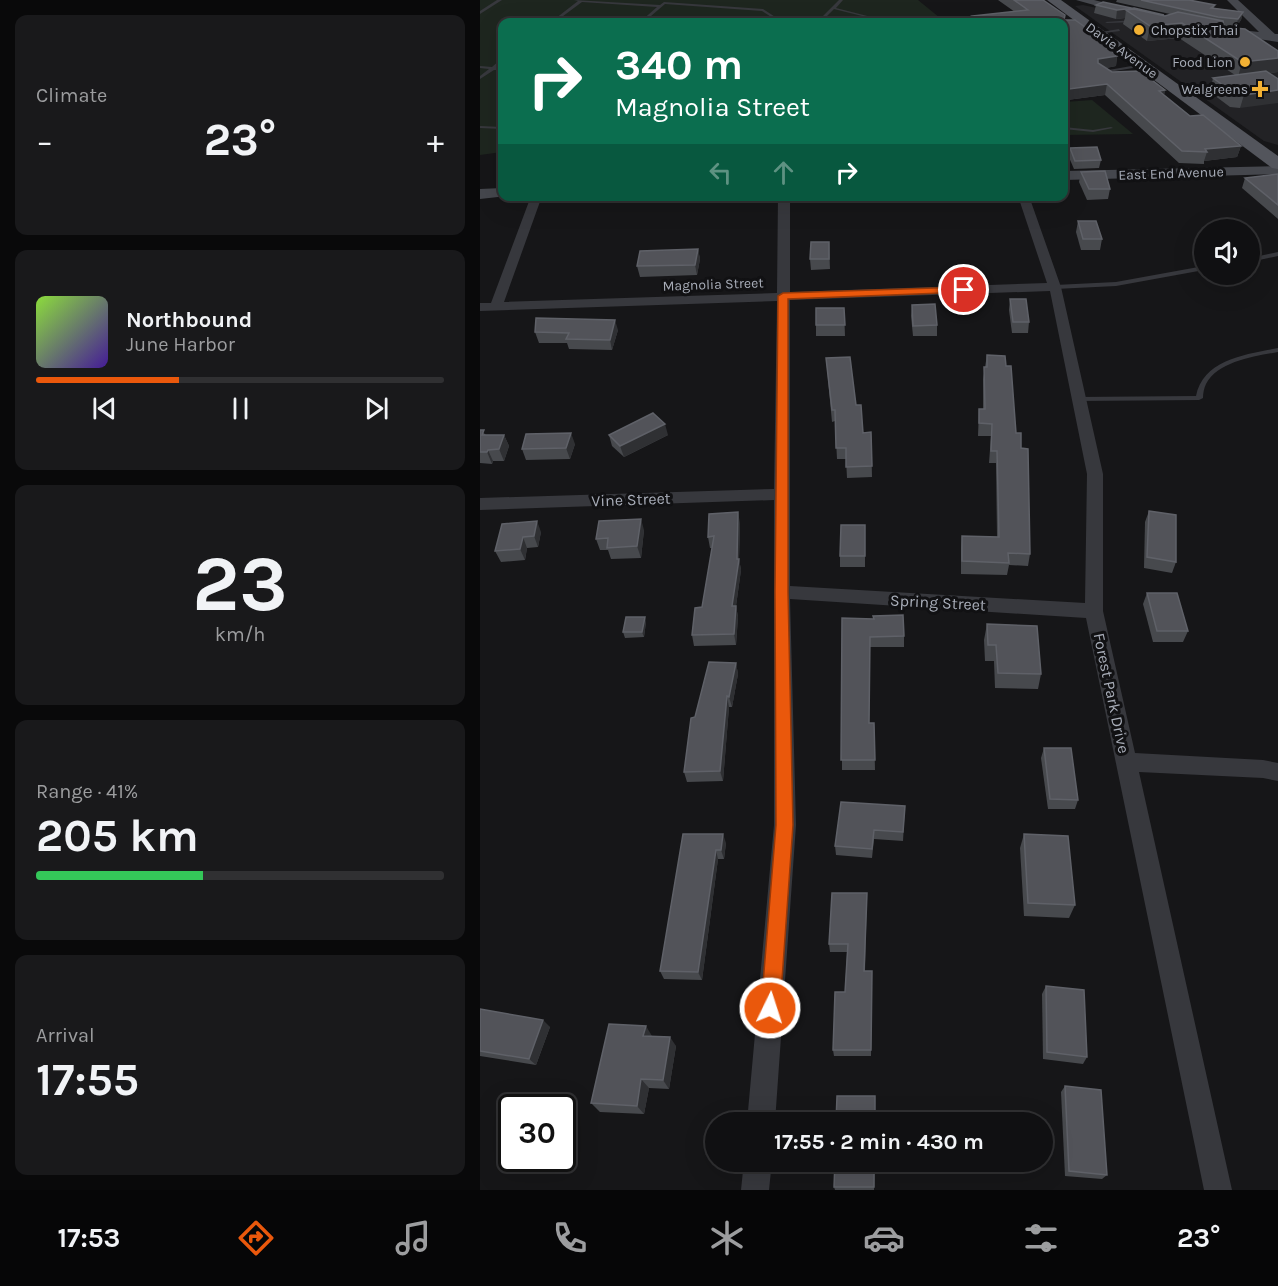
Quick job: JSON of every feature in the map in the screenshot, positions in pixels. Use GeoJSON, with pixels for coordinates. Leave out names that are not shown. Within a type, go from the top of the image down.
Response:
{"type":"FeatureCollection","features":[{"type":"Feature","properties":{"kind":"main road","name":"Davie Avenue"},"geometry":{"type":"LineString","coordinates":[[1053,0],[1092,27],[1147,72],[1176,90],[1278,164]]}},
{"type":"Feature","properties":{"kind":"street"},"geometry":{"type":"LineString","coordinates":[[1081,0],[1143,18]]}},
{"type":"Feature","properties":{"kind":"street"},"geometry":{"type":"LineString","coordinates":[[1232,0],[1276,40]]}},
{"type":"Feature","properties":{"kind":"street"},"geometry":{"type":"LineString","coordinates":[[1207,28],[1223,34],[1276,40]]}},
{"type":"Feature","properties":{"kind":"street","name":"East End Avenue"},"geometry":{"type":"LineString","coordinates":[[1068,176],[1278,170]]}},
{"type":"Feature","properties":{"kind":"street"},"geometry":{"type":"LineString","coordinates":[[480,194],[498,194]]}},
{"type":"Feature","properties":{"kind":"street"},"geometry":{"type":"LineString","coordinates":[[496,306],[535,201]]}},
{"type":"Feature","properties":{"kind":"street"},"geometry":{"type":"LineString","coordinates":[[762,1112],[785,825],[781,592],[784,201]]}},
{"type":"Feature","properties":{"kind":"street","name":"Forest Park Drive"},"geometry":{"type":"LineString","coordinates":[[1025,201],[1055,287],[1095,474],[1094,611],[1218,1190]]}},
{"type":"Feature","properties":{"kind":"street","name":"Magnolia Street"},"geometry":{"type":"LineString","coordinates":[[480,307],[1055,287]]}},
{"type":"Feature","properties":{"kind":"street","name":"Vine Street"},"geometry":{"type":"LineString","coordinates":[[480,504],[782,494]]}},
{"type":"Feature","properties":{"kind":"street","name":"Spring Street"},"geometry":{"type":"LineString","coordinates":[[781,592],[1094,611]]}},
{"type":"Feature","properties":{"kind":"street"},"geometry":{"type":"LineString","coordinates":[[1127,762],[1263,769],[1278,772]]}},
{"type":"Feature","properties":{"kind":"street"},"geometry":{"type":"LineString","coordinates":[[755,1190],[757,1172]]}},
{"type":"Feature","properties":{"kind":"lane"},"geometry":{"type":"LineString","coordinates":[[480,13],[500,0]]}},
{"type":"Feature","properties":{"kind":"lane"},"geometry":{"type":"LineString","coordinates":[[576,0],[763,10]]}},
{"type":"Feature","properties":{"kind":"lane"},"geometry":{"type":"LineString","coordinates":[[558,18],[582,0]]}},
{"type":"Feature","properties":{"kind":"lane"},"geometry":{"type":"LineString","coordinates":[[823,18],[841,0]]}},
{"type":"Feature","properties":{"kind":"lane"},"geometry":{"type":"LineString","coordinates":[[759,1],[763,10],[774,18]]}},
{"type":"Feature","properties":{"kind":"lane"},"geometry":{"type":"LineString","coordinates":[[647,18],[664,3]]}},
{"type":"Feature","properties":{"kind":"lane"},"geometry":{"type":"LineString","coordinates":[[833,8],[873,18]]}},
{"type":"Feature","properties":{"kind":"lane"},"geometry":{"type":"LineString","coordinates":[[1092,27],[1143,18]]}},
{"type":"Feature","properties":{"kind":"lane"},"geometry":{"type":"LineString","coordinates":[[1092,27],[1119,30]]}},
{"type":"Feature","properties":{"kind":"lane"},"geometry":{"type":"LineString","coordinates":[[480,78],[498,64]]}},
{"type":"Feature","properties":{"kind":"lane"},"geometry":{"type":"LineString","coordinates":[[480,67],[498,69]]}},
{"type":"Feature","properties":{"kind":"lane"},"geometry":{"type":"LineString","coordinates":[[1104,76],[1099,72],[1147,72]]}},
{"type":"Feature","properties":{"kind":"lane"},"geometry":{"type":"LineString","coordinates":[[1176,90],[1232,84]]}},
{"type":"Feature","properties":{"kind":"lane"},"geometry":{"type":"LineString","coordinates":[[480,128],[498,128]]}},
{"type":"Feature","properties":{"kind":"lane"},"geometry":{"type":"LineString","coordinates":[[1068,128],[1093,131],[1111,128]]}},
{"type":"Feature","properties":{"kind":"lane"},"geometry":{"type":"LineString","coordinates":[[1260,258],[1278,254]]}},
{"type":"Feature","properties":{"kind":"lane"},"geometry":{"type":"LineString","coordinates":[[1055,287],[1116,284],[1194,270]]}},
{"type":"Feature","properties":{"kind":"lane"},"geometry":{"type":"LineString","coordinates":[[1078,399],[1198,398],[1203,381],[1215,369],[1246,356],[1278,350]]}},
{"type":"Feature","properties":{"kind":"shaded area"},"geometry":{"type":"Polygon","coordinates":[[[480,0],[918,0],[940,18],[498,18],[498,153],[480,155],[480,0]]]}},
{"type":"Feature","properties":{"kind":"shaded area"},"geometry":{"type":"Polygon","coordinates":[[[1083,5],[1166,23],[1264,40],[1278,54],[1278,145],[1264,141],[1075,6],[1083,5]]]}},
{"type":"Feature","properties":{"kind":"shaded area"},"geometry":{"type":"Polygon","coordinates":[[[1092,100],[1133,134],[1068,135],[1068,102],[1092,100]]]}},
{"type":"Feature","properties":{"kind":"building"},"geometry":{"type":"Polygon","coordinates":[[[1014,0],[1043,0],[1065,15],[1064,18],[974,18],[972,16],[1028,10],[1014,0]]]}},
{"type":"Feature","properties":{"kind":"building"},"geometry":{"type":"Polygon","coordinates":[[[1141,0],[1189,0],[1215,5],[1211,8],[1243,12],[1238,19],[1218,17],[1141,0]]]}},
{"type":"Feature","properties":{"kind":"building"},"geometry":{"type":"Polygon","coordinates":[[[1103,2],[1132,8],[1117,10],[1096,5],[1103,2]]]}},
{"type":"Feature","properties":{"kind":"building"},"geometry":{"type":"Polygon","coordinates":[[[1134,9],[1165,16],[1178,12],[1223,21],[1224,27],[1245,29],[1278,51],[1278,58],[1242,62],[1182,23],[1150,26],[1126,10],[1134,9]]]}},
{"type":"Feature","properties":{"kind":"building"},"geometry":{"type":"Polygon","coordinates":[[[1068,20],[1075,20],[1092,32],[1117,56],[1098,59],[1098,63],[1112,72],[1140,71],[1165,90],[1159,91],[1190,116],[1203,115],[1241,146],[1205,149],[1207,152],[1182,151],[1107,84],[1069,89],[1068,20]]]}},
{"type":"Feature","properties":{"kind":"building"},"geometry":{"type":"Polygon","coordinates":[[[1266,71],[1278,79],[1278,90],[1244,95],[1234,93],[1213,78],[1266,71]]]}},
{"type":"Feature","properties":{"kind":"building"},"geometry":{"type":"Polygon","coordinates":[[[1097,147],[1101,160],[1075,161],[1070,148],[1097,147]]]}},
{"type":"Feature","properties":{"kind":"building"},"geometry":{"type":"Polygon","coordinates":[[[1105,171],[1110,189],[1089,189],[1081,172],[1105,171]]]}},
{"type":"Feature","properties":{"kind":"building"},"geometry":{"type":"Polygon","coordinates":[[[1278,174],[1278,205],[1245,178],[1278,174]]]}},
{"type":"Feature","properties":{"kind":"building"},"geometry":{"type":"Polygon","coordinates":[[[1078,221],[1096,221],[1102,239],[1083,239],[1078,221]]]}},
{"type":"Feature","properties":{"kind":"building"},"geometry":{"type":"Polygon","coordinates":[[[811,242],[829,242],[829,259],[810,259],[811,242]]]}},
{"type":"Feature","properties":{"kind":"building"},"geometry":{"type":"Polygon","coordinates":[[[698,249],[695,265],[637,266],[640,251],[698,249]]]}},
{"type":"Feature","properties":{"kind":"building"},"geometry":{"type":"Polygon","coordinates":[[[1010,299],[1026,299],[1029,322],[1013,322],[1010,299]]]}},
{"type":"Feature","properties":{"kind":"building"},"geometry":{"type":"Polygon","coordinates":[[[935,304],[937,325],[913,326],[912,305],[935,304]]]}},
{"type":"Feature","properties":{"kind":"building"},"geometry":{"type":"Polygon","coordinates":[[[816,308],[844,308],[845,325],[816,325],[816,308]]]}},
{"type":"Feature","properties":{"kind":"building"},"geometry":{"type":"Polygon","coordinates":[[[536,318],[615,320],[610,340],[566,339],[569,333],[535,332],[536,318]]]}},
{"type":"Feature","properties":{"kind":"building"},"geometry":{"type":"Polygon","coordinates":[[[987,355],[1005,356],[1006,366],[1011,366],[1016,433],[1021,433],[1021,448],[1028,449],[1030,554],[1008,553],[1009,563],[962,561],[962,536],[999,537],[997,451],[991,451],[992,424],[979,423],[979,409],[985,409],[984,367],[987,367],[987,355]]]}},
{"type":"Feature","properties":{"kind":"building"},"geometry":{"type":"Polygon","coordinates":[[[850,357],[856,405],[861,405],[863,433],[871,432],[872,466],[846,467],[846,448],[836,448],[835,410],[832,410],[826,358],[850,357]]]}},
{"type":"Feature","properties":{"kind":"building"},"geometry":{"type":"Polygon","coordinates":[[[653,413],[665,424],[620,446],[609,435],[653,413]]]}},
{"type":"Feature","properties":{"kind":"building"},"geometry":{"type":"Polygon","coordinates":[[[480,430],[484,430],[482,435],[504,435],[499,449],[480,452],[480,430]]]}},
{"type":"Feature","properties":{"kind":"building"},"geometry":{"type":"Polygon","coordinates":[[[571,433],[566,448],[522,449],[526,434],[571,433]]]}},
{"type":"Feature","properties":{"kind":"building"},"geometry":{"type":"Polygon","coordinates":[[[1149,511],[1176,515],[1176,562],[1147,557],[1149,511]]]}},
{"type":"Feature","properties":{"kind":"building"},"geometry":{"type":"Polygon","coordinates":[[[738,512],[737,559],[739,559],[732,606],[736,606],[734,634],[692,635],[695,608],[702,607],[714,536],[708,537],[709,514],[738,512]]]}},
{"type":"Feature","properties":{"kind":"building"},"geometry":{"type":"Polygon","coordinates":[[[641,519],[637,546],[607,548],[608,538],[596,539],[599,521],[641,519]]]}},
{"type":"Feature","properties":{"kind":"building"},"geometry":{"type":"Polygon","coordinates":[[[537,521],[534,536],[523,537],[520,549],[495,551],[502,524],[537,521]]]}},
{"type":"Feature","properties":{"kind":"building"},"geometry":{"type":"Polygon","coordinates":[[[841,525],[865,525],[865,556],[840,556],[841,525]]]}},
{"type":"Feature","properties":{"kind":"building"},"geometry":{"type":"Polygon","coordinates":[[[1147,593],[1177,593],[1188,631],[1157,631],[1147,593]]]}},
{"type":"Feature","properties":{"kind":"building"},"geometry":{"type":"Polygon","coordinates":[[[903,615],[904,636],[870,637],[869,723],[874,723],[875,760],[841,760],[842,618],[874,619],[873,616],[903,615]]]}},
{"type":"Feature","properties":{"kind":"building"},"geometry":{"type":"Polygon","coordinates":[[[626,617],[645,617],[642,632],[623,632],[626,617]]]}},
{"type":"Feature","properties":{"kind":"building"},"geometry":{"type":"Polygon","coordinates":[[[987,624],[1037,626],[1041,674],[998,673],[996,645],[988,645],[987,624]]]}},
{"type":"Feature","properties":{"kind":"building"},"geometry":{"type":"Polygon","coordinates":[[[709,662],[736,663],[729,697],[727,696],[720,771],[684,772],[691,718],[695,717],[709,662]]]}},
{"type":"Feature","properties":{"kind":"building"},"geometry":{"type":"Polygon","coordinates":[[[1044,748],[1071,748],[1078,800],[1050,799],[1044,748]]]}},
{"type":"Feature","properties":{"kind":"building"},"geometry":{"type":"Polygon","coordinates":[[[841,802],[905,806],[903,832],[874,830],[872,849],[835,846],[841,802]]]}},
{"type":"Feature","properties":{"kind":"building"},"geometry":{"type":"Polygon","coordinates":[[[683,834],[723,834],[721,850],[716,850],[698,972],[660,971],[683,834]]]}},
{"type":"Feature","properties":{"kind":"building"},"geometry":{"type":"Polygon","coordinates":[[[1024,834],[1068,836],[1075,905],[1028,903],[1024,834]]]}},
{"type":"Feature","properties":{"kind":"building"},"geometry":{"type":"Polygon","coordinates":[[[832,893],[867,893],[864,971],[872,971],[871,1050],[833,1050],[835,992],[845,992],[848,944],[829,944],[832,893]]]}},
{"type":"Feature","properties":{"kind":"building"},"geometry":{"type":"Polygon","coordinates":[[[1046,986],[1084,990],[1087,1057],[1047,1052],[1046,986]]]}},
{"type":"Feature","properties":{"kind":"building"},"geometry":{"type":"Polygon","coordinates":[[[480,1009],[543,1020],[529,1059],[480,1051],[480,1009]]]}},
{"type":"Feature","properties":{"kind":"building"},"geometry":{"type":"Polygon","coordinates":[[[609,1024],[646,1026],[643,1036],[670,1037],[663,1080],[641,1079],[637,1106],[591,1103],[609,1024]]]}},
{"type":"Feature","properties":{"kind":"building"},"geometry":{"type":"Polygon","coordinates":[[[1065,1086],[1101,1090],[1107,1175],[1069,1171],[1065,1086]]]}},
{"type":"Feature","properties":{"kind":"building"},"geometry":{"type":"Polygon","coordinates":[[[837,1096],[875,1096],[875,1112],[836,1112],[837,1096]]]}},
{"type":"Feature","properties":{"kind":"building"},"geometry":{"type":"Polygon","coordinates":[[[835,1172],[874,1172],[874,1187],[834,1187],[835,1172]]]}},
{"type":"Feature","properties":{"kind":"place","name":"Chopstix Thai"},"geometry":{"type":"Point","coordinates":[1139,30]}},
{"type":"Feature","properties":{"kind":"place","name":"Food Lion"},"geometry":{"type":"Point","coordinates":[1245,62]}},
{"type":"Feature","properties":{"kind":"place","name":"Walgreens"},"geometry":{"type":"Point","coordinates":[1260,89]}},
{"type":"Feature","properties":{"kind":"route"},"geometry":{"type":"LineString","coordinates":[[770,1008],[785,825],[781,592],[783,296],[964,290]]}}]}
